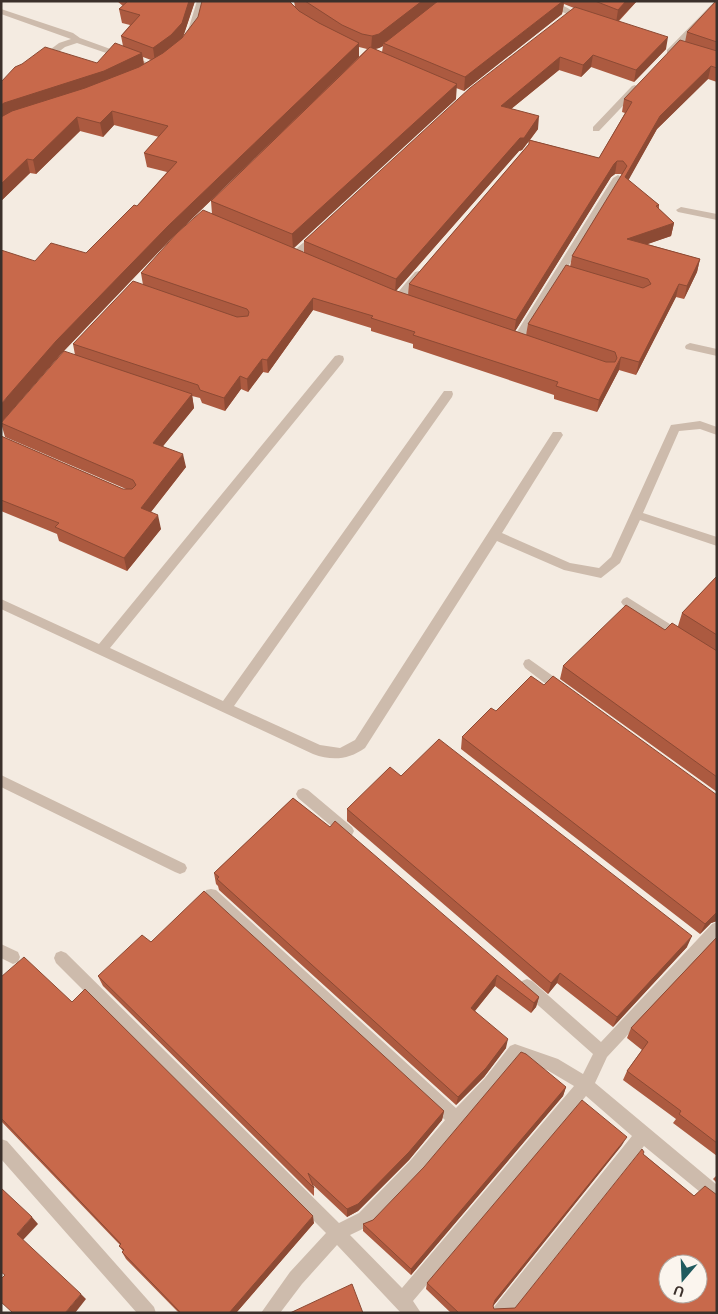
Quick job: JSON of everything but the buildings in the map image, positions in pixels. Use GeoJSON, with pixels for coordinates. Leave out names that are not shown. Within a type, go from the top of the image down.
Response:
{"type":"FeatureCollection","features":[{"type":"Feature","properties":{"kind":"street"},"geometry":{"type":"LineString","coordinates":[[186,41],[192,34],[201,1]]}},
{"type":"Feature","properties":{"kind":"street"},"geometry":{"type":"LineString","coordinates":[[541,1],[576,15],[554,29]]}},
{"type":"Feature","properties":{"kind":"street"},"geometry":{"type":"LineString","coordinates":[[662,60],[717,4]]}},
{"type":"Feature","properties":{"kind":"street"},"geometry":{"type":"LineString","coordinates":[[1,12],[70,35],[77,40],[155,67]]}},
{"type":"Feature","properties":{"kind":"street"},"geometry":{"type":"LineString","coordinates":[[32,67],[62,45],[77,40]]}},
{"type":"Feature","properties":{"kind":"street"},"geometry":{"type":"LineString","coordinates":[[596,128],[642,81]]}},
{"type":"Feature","properties":{"kind":"street"},"geometry":{"type":"LineString","coordinates":[[500,333],[521,341],[566,274],[618,178]]}},
{"type":"Feature","properties":{"kind":"street"},"geometry":{"type":"LineString","coordinates":[[681,210],[717,217]]}},
{"type":"Feature","properties":{"kind":"street"},"geometry":{"type":"LineString","coordinates":[[294,255],[322,229]]}},
{"type":"Feature","properties":{"kind":"street"},"geometry":{"type":"LineString","coordinates":[[398,298],[423,270]]}},
{"type":"Feature","properties":{"kind":"street"},"geometry":{"type":"LineString","coordinates":[[690,346],[717,353]]}},
{"type":"Feature","properties":{"kind":"street"},"geometry":{"type":"LineString","coordinates":[[101,650],[339,359]]}},
{"type":"Feature","properties":{"kind":"street"},"geometry":{"type":"LineString","coordinates":[[226,707],[448,394]]}},
{"type":"Feature","properties":{"kind":"street"},"geometry":{"type":"LineString","coordinates":[[494,535],[514,542],[568,567],[601,573],[616,560],[675,428],[700,426],[717,431]]}},
{"type":"Feature","properties":{"kind":"street"},"geometry":{"type":"LineString","coordinates":[[1,604],[318,750],[337,754],[350,752],[360,744],[557,435]]}},
{"type":"Feature","properties":{"kind":"street"},"geometry":{"type":"LineString","coordinates":[[636,515],[717,542]]}},
{"type":"Feature","properties":{"kind":"street"},"geometry":{"type":"LineString","coordinates":[[627,602],[692,644]]}},
{"type":"Feature","properties":{"kind":"street"},"geometry":{"type":"LineString","coordinates":[[529,664],[576,699]]}},
{"type":"Feature","properties":{"kind":"street"},"geometry":{"type":"LineString","coordinates":[[1,781],[180,868]]}},
{"type":"Feature","properties":{"kind":"street"},"geometry":{"type":"LineString","coordinates":[[303,794],[356,839]]}},
{"type":"Feature","properties":{"kind":"street"},"geometry":{"type":"LineString","coordinates":[[211,895],[456,1119]]}},
{"type":"Feature","properties":{"kind":"street"},"geometry":{"type":"LineString","coordinates":[[402,1301],[586,1084],[602,1052],[697,944],[717,929]]}},
{"type":"Feature","properties":{"kind":"street"},"geometry":{"type":"LineString","coordinates":[[61,958],[337,1233],[414,1313]]}},
{"type":"Feature","properties":{"kind":"street"},"geometry":{"type":"LineString","coordinates":[[513,974],[602,1052]]}},
{"type":"Feature","properties":{"kind":"street"},"geometry":{"type":"LineString","coordinates":[[269,1313],[296,1278],[337,1233],[365,1218],[416,1167],[456,1119],[490,1083],[515,1051],[536,1056],[586,1084],[643,1135],[717,1195]]}},
{"type":"Feature","properties":{"kind":"street"},"geometry":{"type":"LineString","coordinates":[[500,1313],[643,1135]]}},
{"type":"Feature","properties":{"kind":"street"},"geometry":{"type":"LineString","coordinates":[[1,1146],[148,1313]]}}]}
